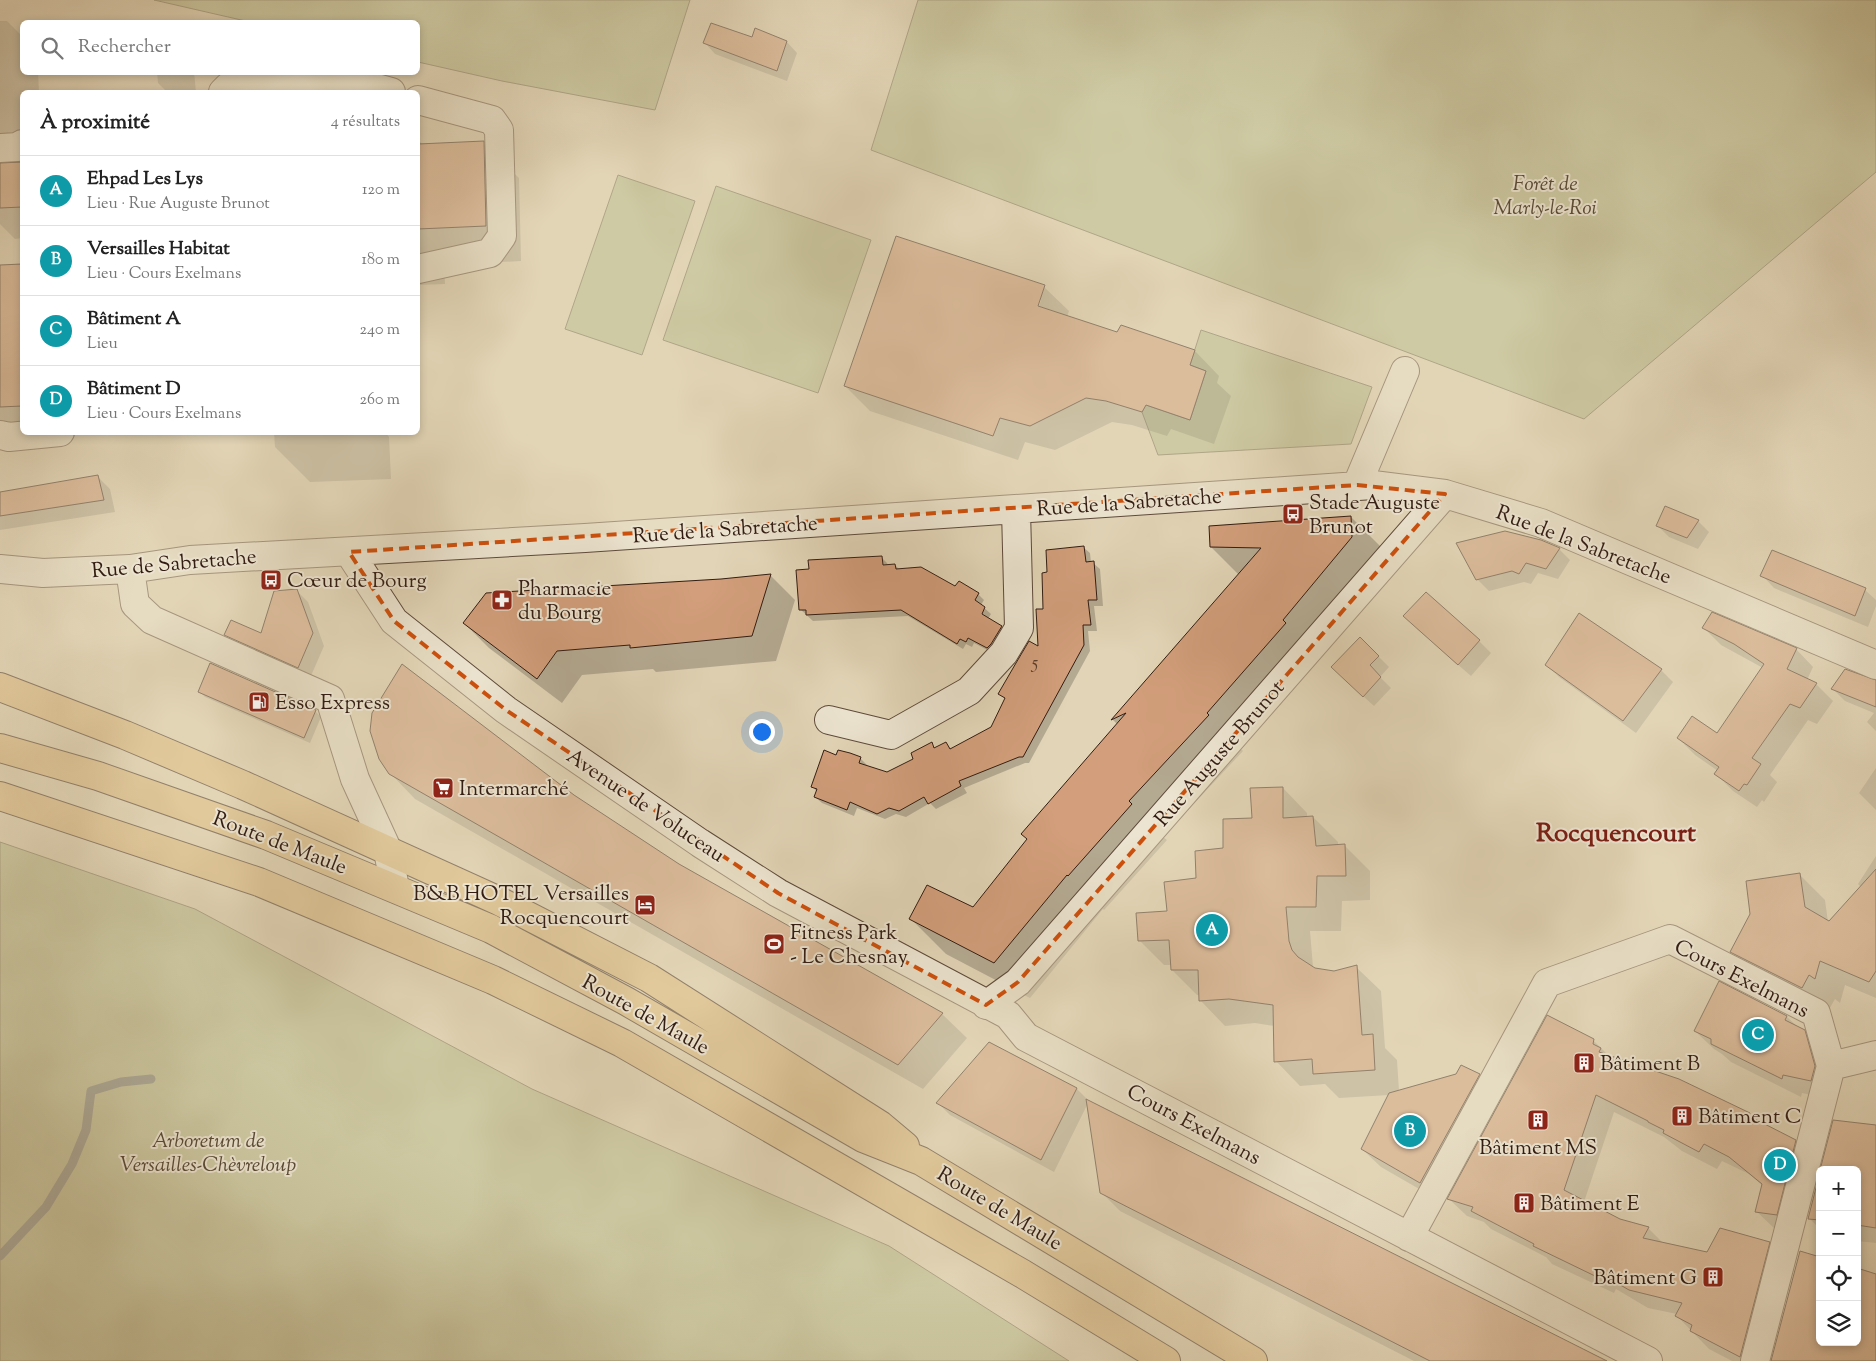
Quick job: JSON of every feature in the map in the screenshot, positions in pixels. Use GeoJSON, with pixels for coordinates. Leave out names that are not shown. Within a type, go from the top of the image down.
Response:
{"type":"FeatureCollection","features":[{"type":"Feature","properties":{"kind":"main road"},"geometry":{"type":"LineString","coordinates":[[0,687],[125,734],[243,785],[499,901],[649,978],[880,1125],[921,1161]]}},
{"type":"Feature","properties":{"kind":"main road","name":"Route de Maule"},"geometry":{"type":"LineString","coordinates":[[0,748],[98,776],[266,835],[491,929],[626,1001],[863,1138],[921,1161],[1253,1361]]}},
{"type":"Feature","properties":{"kind":"main road","name":"Route de Maule"},"geometry":{"type":"LineString","coordinates":[[2,796],[259,882],[493,980],[631,1048],[1014,1269],[1166,1361]]}},
{"type":"Feature","properties":{"kind":"street"},"geometry":{"type":"LineString","coordinates":[[224,90],[228,87],[362,84],[384,90]]}},
{"type":"Feature","properties":{"kind":"street"},"geometry":{"type":"LineString","coordinates":[[420,101],[492,120],[499,130],[502,236],[490,253],[420,269]]}},
{"type":"Feature","properties":{"kind":"street"},"geometry":{"type":"LineString","coordinates":[[0,148],[20,146]]}},
{"type":"Feature","properties":{"kind":"street"},"geometry":{"type":"LineString","coordinates":[[1357,485],[1405,371]]}},
{"type":"Feature","properties":{"kind":"street"},"geometry":{"type":"LineString","coordinates":[[0,435],[9,437],[29,435]]}},
{"type":"Feature","properties":{"kind":"street","name":"Rue de la Sabretache"},"geometry":{"type":"LineString","coordinates":[[349,552],[1016,510],[1373,485],[1445,494],[1541,523],[1876,665]]}},
{"type":"Feature","properties":{"kind":"street","name":"Rue Auguste Brunot"},"geometry":{"type":"LineString","coordinates":[[986,1005],[1018,982],[1445,494]]}},
{"type":"Feature","properties":{"kind":"street"},"geometry":{"type":"LineString","coordinates":[[828,720],[891,735],[968,691],[1004,653],[1019,628],[1016,510]]}},
{"type":"Feature","properties":{"kind":"street","name":"Avenue de Voluceau"},"geometry":{"type":"LineString","coordinates":[[349,552],[394,621],[506,710],[700,843],[778,893],[986,1005]]}},
{"type":"Feature","properties":{"kind":"street","name":"Rue de Sabretache"},"geometry":{"type":"LineString","coordinates":[[0,568],[43,573],[130,569],[190,560],[349,552]]}},
{"type":"Feature","properties":{"kind":"street"},"geometry":{"type":"LineString","coordinates":[[130,569],[136,604],[152,620],[330,699],[355,780],[388,851],[395,888]]}},
{"type":"Feature","properties":{"kind":"street","name":"Cours Exelmans"},"geometry":{"type":"LineString","coordinates":[[1409,1237],[1547,983],[1670,939],[1816,1013],[1830,1066],[1756,1361]]}},
{"type":"Feature","properties":{"kind":"street","name":"Cours Exelmans"},"geometry":{"type":"LineString","coordinates":[[986,1005],[1008,1016],[1026,1036],[1648,1361]]}},
{"type":"Feature","properties":{"kind":"street"},"geometry":{"type":"LineString","coordinates":[[1830,1066],[1876,1055]]}},
{"type":"Feature","properties":{"kind":"highlighted area"},"geometry":{"type":"Polygon","coordinates":[[[1357,485],[1445,494],[1018,982],[986,1005],[778,893],[506,710],[394,621],[349,552],[1357,485]]]}},
{"type":"Feature","properties":{"kind":"green space"},"geometry":{"type":"Polygon","coordinates":[[[154,0],[690,0],[655,110],[502,81],[420,62],[420,20],[241,20],[154,0]]]}},
{"type":"Feature","properties":{"kind":"green space","name":"Forêt de Marly-le-Roi"},"geometry":{"type":"Polygon","coordinates":[[[918,0],[1876,0],[1876,172],[1584,419],[871,150],[918,0]]]}},
{"type":"Feature","properties":{"kind":"green space"},"geometry":{"type":"Polygon","coordinates":[[[618,175],[695,201],[642,355],[565,329],[618,175]]]}},
{"type":"Feature","properties":{"kind":"green space"},"geometry":{"type":"Polygon","coordinates":[[[716,186],[871,240],[818,393],[663,340],[716,186]]]}},
{"type":"Feature","properties":{"kind":"green space"},"geometry":{"type":"Polygon","coordinates":[[[1201,330],[1372,387],[1351,444],[1158,455],[1142,412],[1146,405],[1190,420],[1206,371],[1190,365],[1201,330]]]}},
{"type":"Feature","properties":{"kind":"green space","name":"Arboretum de Versailles-Chèvreloup"},"geometry":{"type":"Polygon","coordinates":[[[0,842],[195,909],[532,1089],[889,1246],[1069,1361],[0,1361],[0,842]]]}},
{"type":"Feature","properties":{"kind":"building"},"geometry":{"type":"Polygon","coordinates":[[[711,23],[752,37],[755,28],[787,41],[777,71],[703,43],[711,23]]]}},
{"type":"Feature","properties":{"kind":"building"},"geometry":{"type":"Polygon","coordinates":[[[484,141],[486,226],[420,229],[420,144],[484,141]]]}},
{"type":"Feature","properties":{"kind":"building"},"geometry":{"type":"Polygon","coordinates":[[[20,162],[20,207],[0,208],[0,163],[20,162]]]}},
{"type":"Feature","properties":{"kind":"building"},"geometry":{"type":"Polygon","coordinates":[[[896,236],[1045,285],[1038,306],[1117,332],[1121,325],[1195,350],[1190,365],[1206,371],[1190,420],[1146,405],[1142,412],[1106,401],[1086,398],[1030,426],[1000,418],[993,436],[844,386],[896,236]]]}},
{"type":"Feature","properties":{"kind":"building"},"geometry":{"type":"Polygon","coordinates":[[[20,264],[20,406],[0,407],[0,265],[20,264]]]}},
{"type":"Feature","properties":{"kind":"building"},"geometry":{"type":"Polygon","coordinates":[[[98,475],[104,500],[0,516],[0,492],[98,475]]]}},
{"type":"Feature","properties":{"kind":"building"},"geometry":{"type":"Polygon","coordinates":[[[1665,506],[1699,520],[1687,538],[1656,526],[1665,506]]]}},
{"type":"Feature","properties":{"kind":"building"},"geometry":{"type":"Polygon","coordinates":[[[1351,516],[1352,537],[1283,620],[1286,623],[1207,713],[1209,715],[1129,801],[1132,804],[1067,875],[994,963],[909,919],[927,885],[973,907],[1027,839],[1021,834],[1126,713],[1111,720],[1261,548],[1210,547],[1209,526],[1351,516]]]}},
{"type":"Feature","properties":{"kind":"building"},"geometry":{"type":"Polygon","coordinates":[[[1505,531],[1541,540],[1560,548],[1546,569],[1526,563],[1519,574],[1512,571],[1476,580],[1456,543],[1505,531]]]}},
{"type":"Feature","properties":{"kind":"building"},"geometry":{"type":"Polygon","coordinates":[[[1084,546],[1086,562],[1094,561],[1097,600],[1088,600],[1091,625],[1083,625],[1084,645],[1023,757],[959,781],[961,786],[928,804],[924,797],[899,811],[889,808],[877,814],[850,802],[847,810],[814,797],[817,789],[811,787],[824,750],[836,755],[838,750],[850,753],[861,757],[859,763],[887,772],[913,759],[911,753],[932,742],[934,748],[946,742],[950,749],[991,727],[1005,698],[998,694],[1029,641],[1038,646],[1036,609],[1043,609],[1042,573],[1047,572],[1046,550],[1084,546]]]}},
{"type":"Feature","properties":{"kind":"building"},"geometry":{"type":"Polygon","coordinates":[[[1772,550],[1866,588],[1855,616],[1760,576],[1772,550]]]}},
{"type":"Feature","properties":{"kind":"building"},"geometry":{"type":"Polygon","coordinates":[[[882,556],[883,565],[895,564],[896,569],[921,567],[955,586],[959,581],[979,593],[975,600],[985,607],[982,614],[1002,626],[991,644],[987,648],[968,638],[966,642],[960,639],[957,644],[901,610],[806,615],[806,610],[799,610],[796,570],[809,569],[808,560],[882,556]]]}},
{"type":"Feature","properties":{"kind":"building"},"geometry":{"type":"Polygon","coordinates":[[[771,574],[752,636],[630,648],[630,645],[557,651],[537,679],[463,623],[486,593],[721,579],[771,574]]]}},
{"type":"Feature","properties":{"kind":"building"},"geometry":{"type":"Polygon","coordinates":[[[297,589],[313,633],[298,668],[224,635],[231,620],[261,633],[274,591],[297,589]]]}},
{"type":"Feature","properties":{"kind":"building"},"geometry":{"type":"Polygon","coordinates":[[[1426,592],[1480,640],[1458,665],[1403,616],[1426,592]]]}},
{"type":"Feature","properties":{"kind":"building"},"geometry":{"type":"Polygon","coordinates":[[[1712,612],[1797,648],[1787,669],[1817,683],[1800,708],[1790,704],[1752,758],[1761,764],[1747,785],[1744,784],[1739,791],[1714,774],[1719,767],[1677,738],[1692,716],[1717,733],[1764,664],[1734,644],[1702,628],[1712,612]]]}},
{"type":"Feature","properties":{"kind":"building"},"geometry":{"type":"Polygon","coordinates":[[[1579,613],[1662,669],[1623,721],[1545,665],[1579,613]]]}},
{"type":"Feature","properties":{"kind":"building"},"geometry":{"type":"Polygon","coordinates":[[[1360,637],[1379,656],[1370,665],[1381,677],[1363,697],[1331,667],[1360,637]]]}},
{"type":"Feature","properties":{"kind":"building"},"geometry":{"type":"Polygon","coordinates":[[[210,663],[316,710],[304,738],[198,692],[210,663]]]}},
{"type":"Feature","properties":{"kind":"building"},"geometry":{"type":"Polygon","coordinates":[[[402,664],[574,795],[679,864],[943,1013],[898,1065],[389,774],[379,759],[370,731],[372,713],[402,664]]]}},
{"type":"Feature","properties":{"kind":"building"},"geometry":{"type":"Polygon","coordinates":[[[1845,669],[1876,680],[1876,707],[1831,689],[1845,669]]]}},
{"type":"Feature","properties":{"kind":"building"},"geometry":{"type":"Polygon","coordinates":[[[1283,787],[1283,818],[1313,816],[1316,846],[1345,844],[1346,876],[1317,876],[1316,907],[1286,907],[1289,941],[1292,950],[1298,957],[1315,968],[1334,971],[1357,965],[1362,1035],[1373,1034],[1375,1070],[1313,1074],[1312,1059],[1274,1062],[1273,1005],[1229,999],[1199,1001],[1198,970],[1171,970],[1169,940],[1138,941],[1136,913],[1167,911],[1164,882],[1196,878],[1195,851],[1223,848],[1223,819],[1252,818],[1250,788],[1283,787]]]}},
{"type":"Feature","properties":{"kind":"building"},"geometry":{"type":"Polygon","coordinates":[[[1876,869],[1876,971],[1869,982],[1820,961],[1815,979],[1809,975],[1802,988],[1730,952],[1750,914],[1746,881],[1800,873],[1805,907],[1829,921],[1876,869]]]}},
{"type":"Feature","properties":{"kind":"building"},"geometry":{"type":"Polygon","coordinates":[[[1719,981],[1787,1016],[1785,1020],[1805,1030],[1815,1066],[1811,1081],[1783,1075],[1782,1079],[1711,1044],[1711,1039],[1694,1031],[1719,981]]]}},
{"type":"Feature","properties":{"kind":"building"},"geometry":{"type":"Polygon","coordinates":[[[1547,1015],[1594,1039],[1593,1044],[1601,1048],[1599,1052],[1679,1079],[1750,1113],[1749,1116],[1796,1140],[1777,1215],[1755,1212],[1762,1184],[1729,1157],[1704,1144],[1699,1152],[1663,1133],[1664,1130],[1648,1121],[1596,1095],[1564,1190],[1620,1219],[1649,1227],[1643,1238],[1707,1252],[1720,1228],[1770,1242],[1740,1357],[1690,1331],[1692,1325],[1675,1316],[1682,1303],[1629,1290],[1598,1272],[1595,1276],[1533,1246],[1534,1244],[1471,1211],[1473,1207],[1447,1199],[1547,1015]]]}},
{"type":"Feature","properties":{"kind":"building"},"geometry":{"type":"Polygon","coordinates":[[[989,1042],[1077,1088],[1041,1160],[936,1103],[989,1042]]]}},
{"type":"Feature","properties":{"kind":"building"},"geometry":{"type":"Polygon","coordinates":[[[1461,1065],[1480,1074],[1420,1183],[1361,1149],[1389,1093],[1456,1074],[1461,1065]]]}},
{"type":"Feature","properties":{"kind":"building"},"geometry":{"type":"Polygon","coordinates":[[[1086,1099],[1607,1361],[1430,1361],[1100,1193],[1086,1099]]]}},
{"type":"Feature","properties":{"kind":"building"},"geometry":{"type":"Polygon","coordinates":[[[1833,1120],[1876,1125],[1876,1228],[1861,1226],[1861,1166],[1821,1166],[1833,1120]]]}},
{"type":"Feature","properties":{"kind":"building"},"geometry":{"type":"Polygon","coordinates":[[[1816,1188],[1816,1220],[1808,1219],[1816,1188]]]}},
{"type":"Feature","properties":{"kind":"building"},"geometry":{"type":"Polygon","coordinates":[[[1800,1251],[1816,1256],[1816,1346],[1861,1346],[1861,1269],[1876,1274],[1876,1361],[1771,1361],[1800,1251]]]}},
{"type":"Feature","properties":{"kind":"waterway"},"geometry":{"type":"LineString","coordinates":[[0,1256],[46,1207],[72,1164],[86,1130],[91,1091],[121,1082],[151,1079]]}},
{"type":"Feature","properties":{"kind":"place","name":"Stade Auguste Brunot"},"geometry":{"type":"Point","coordinates":[1293,514]}},
{"type":"Feature","properties":{"kind":"place","name":"Cœur de Bourg"},"geometry":{"type":"Point","coordinates":[271,580]}},
{"type":"Feature","properties":{"kind":"place","name":"Pharmacie du Bourg"},"geometry":{"type":"Point","coordinates":[502,600]}},
{"type":"Feature","properties":{"kind":"place","name":"Esso Express"},"geometry":{"type":"Point","coordinates":[259,702]}},
{"type":"Feature","properties":{"kind":"place","name":"Intermarché"},"geometry":{"type":"Point","coordinates":[443,788]}},
{"type":"Feature","properties":{"kind":"place","name":"B&B HOTEL Versailles Rocquencourt"},"geometry":{"type":"Point","coordinates":[645,905]}},
{"type":"Feature","properties":{"kind":"place","name":"Ehpad Les Lys"},"geometry":{"type":"Point","coordinates":[1212,930]}},
{"type":"Feature","properties":{"kind":"place","name":"Fitness Park - Le Chesnay"},"geometry":{"type":"Point","coordinates":[774,944]}},
{"type":"Feature","properties":{"kind":"place","name":"Bâtiment A"},"geometry":{"type":"Point","coordinates":[1758,1035]}},
{"type":"Feature","properties":{"kind":"place","name":"Bâtiment B"},"geometry":{"type":"Point","coordinates":[1584,1063]}},
{"type":"Feature","properties":{"kind":"place","name":"Bâtiment C"},"geometry":{"type":"Point","coordinates":[1682,1116]}},
{"type":"Feature","properties":{"kind":"place","name":"Bâtiment MS"},"geometry":{"type":"Point","coordinates":[1538,1120]}},
{"type":"Feature","properties":{"kind":"place","name":"Versailles Habitat"},"geometry":{"type":"Point","coordinates":[1410,1131]}},
{"type":"Feature","properties":{"kind":"place","name":"Bâtiment D"},"geometry":{"type":"Point","coordinates":[1780,1165]}},
{"type":"Feature","properties":{"kind":"place","name":"Bâtiment E"},"geometry":{"type":"Point","coordinates":[1524,1203]}},
{"type":"Feature","properties":{"kind":"place","name":"Bâtiment G"},"geometry":{"type":"Point","coordinates":[1713,1277]}},
{"type":"Feature","properties":{"kind":"district","name":"Rocquencourt"},"geometry":{"type":"Point","coordinates":[1616,832]}}]}
